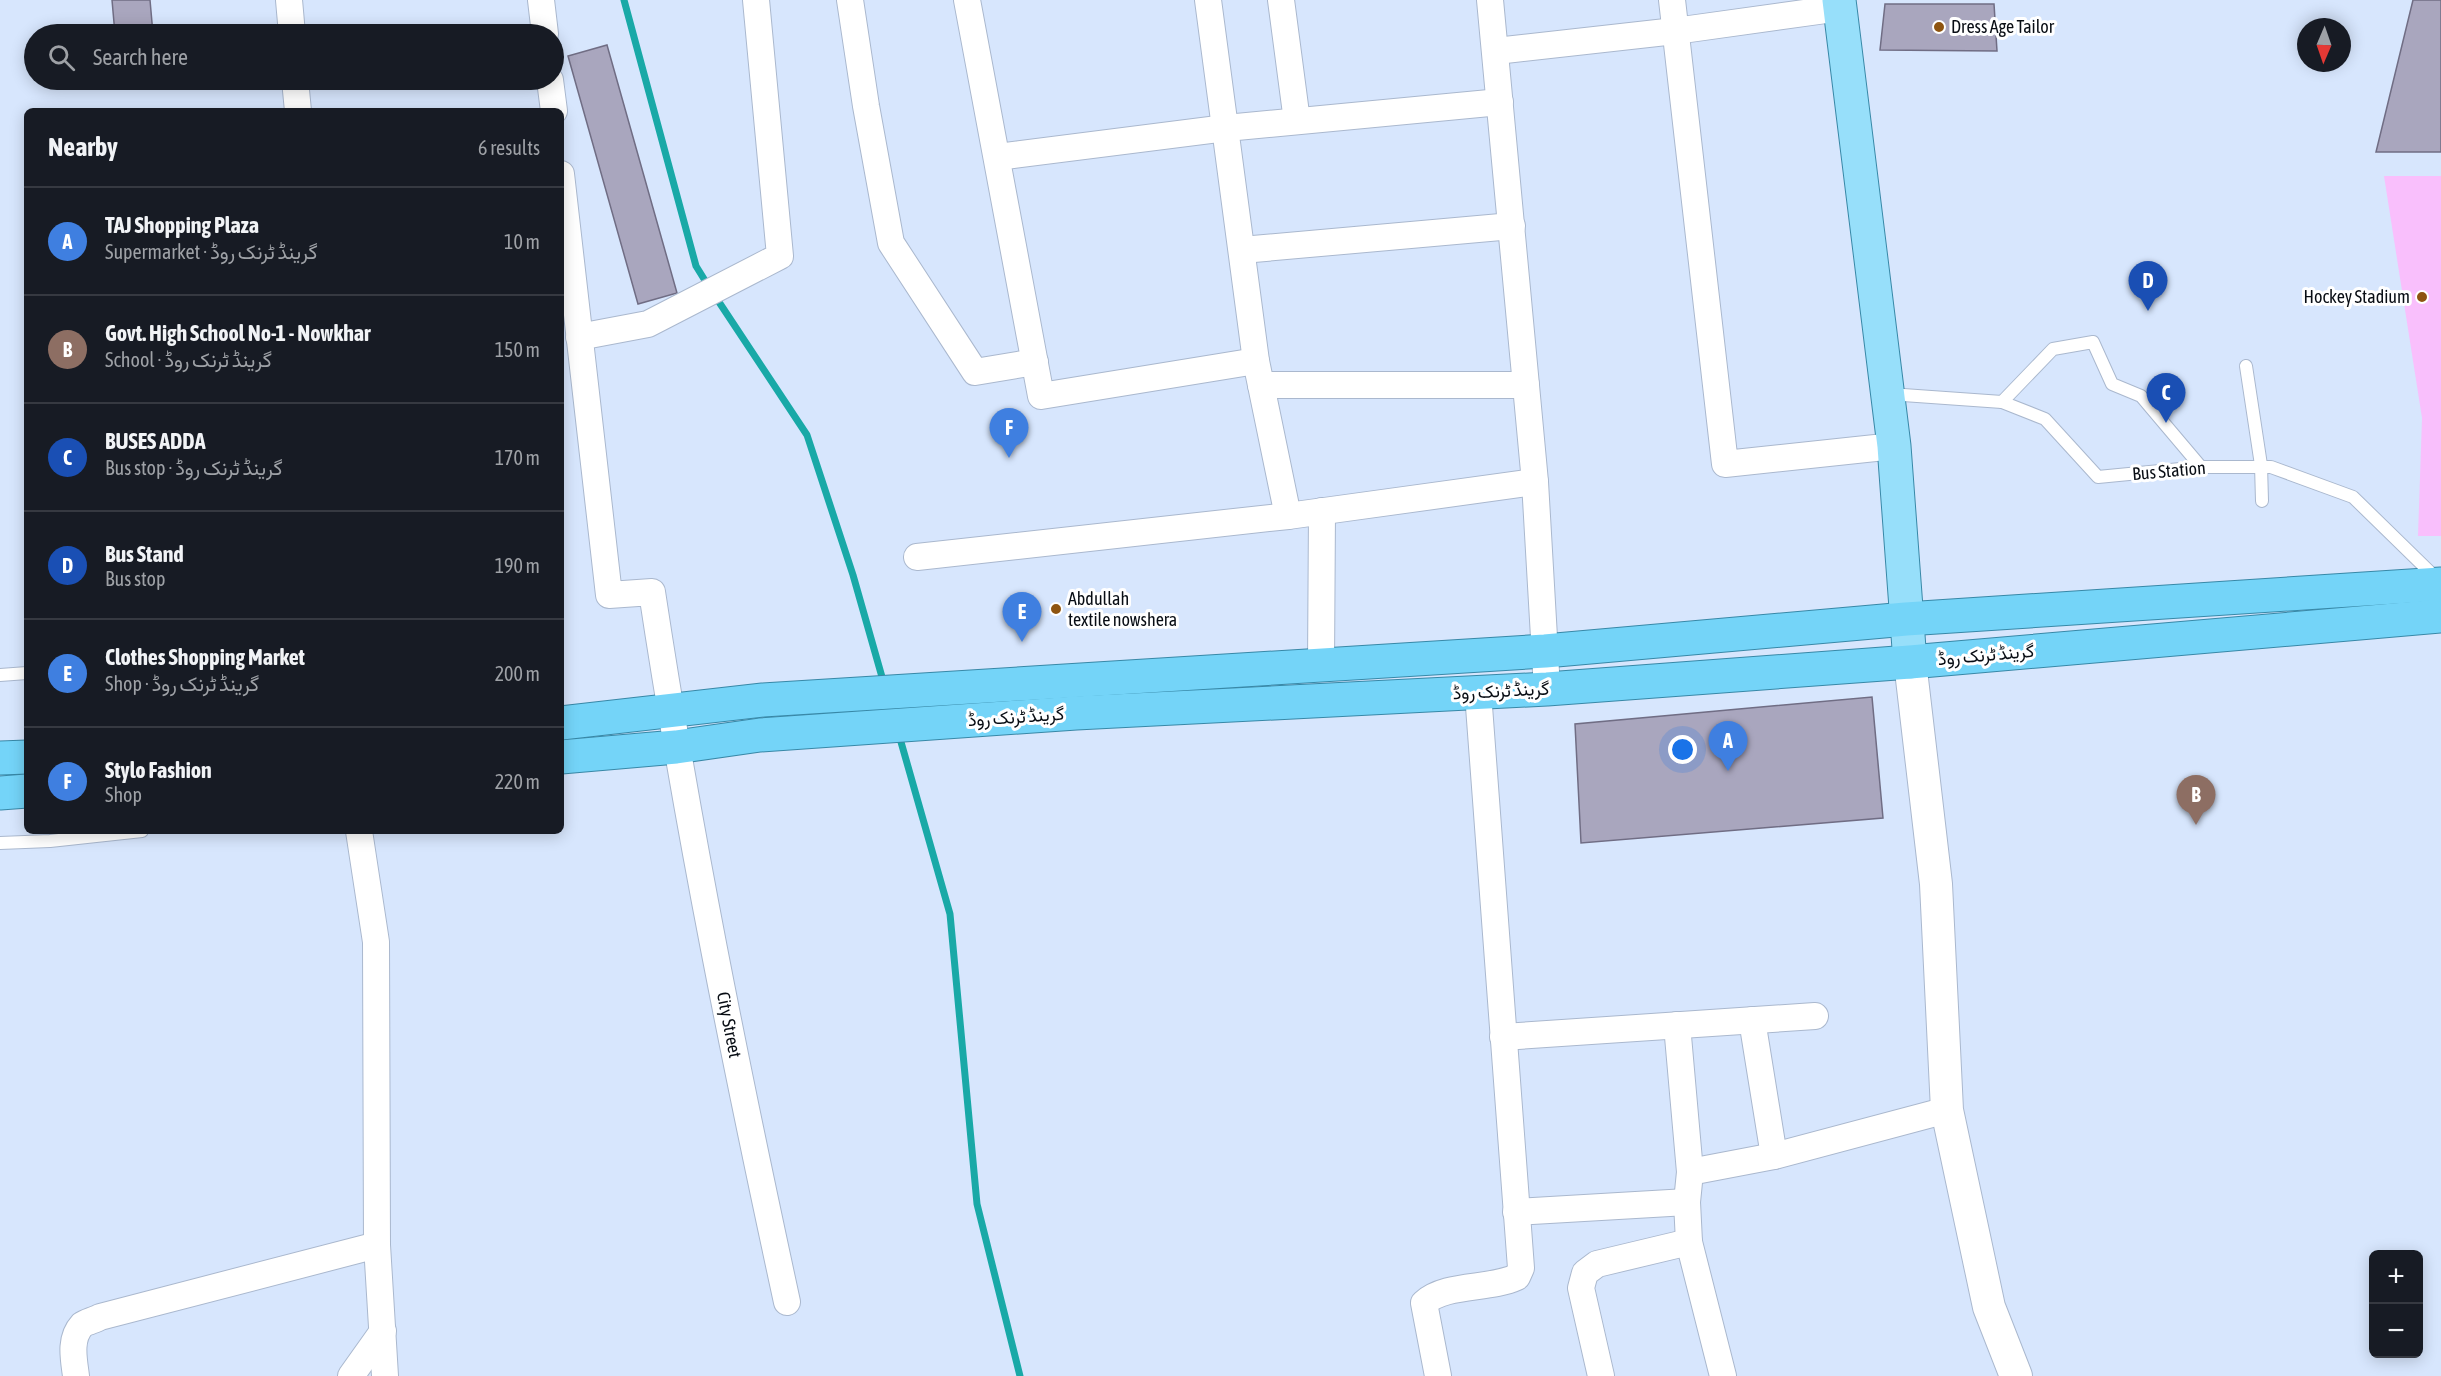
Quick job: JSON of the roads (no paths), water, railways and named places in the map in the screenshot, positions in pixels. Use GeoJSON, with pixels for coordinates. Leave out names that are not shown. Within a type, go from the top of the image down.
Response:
{"type":"FeatureCollection","features":[{"type":"Feature","properties":{"kind":"highway","name":"گرینڈ ٹرنک روڈ"},"geometry":{"type":"LineString","coordinates":[[564,723],[763,700],[1545,651],[1906,619],[2441,583]]}},
{"type":"Feature","properties":{"kind":"highway","name":"گرینڈ ٹرنک روڈ"},"geometry":{"type":"LineString","coordinates":[[564,757],[676,747],[760,735],[1076,713],[1547,689],[1910,662],[2441,616]]}},
{"type":"Feature","properties":{"kind":"highway"},"geometry":{"type":"LineString","coordinates":[[0,758],[24,756]]}},
{"type":"Feature","properties":{"kind":"highway"},"geometry":{"type":"LineString","coordinates":[[0,793],[24,791]]}},
{"type":"Feature","properties":{"kind":"main road"},"geometry":{"type":"LineString","coordinates":[[1840,4],[1894,446],[1910,662]]}},
{"type":"Feature","properties":{"kind":"street"},"geometry":{"type":"LineString","coordinates":[[289,0],[291,24]]}},
{"type":"Feature","properties":{"kind":"street"},"geometry":{"type":"LineString","coordinates":[[541,0],[544,24]]}},
{"type":"Feature","properties":{"kind":"street"},"geometry":{"type":"LineString","coordinates":[[564,201],[579,337],[648,324],[780,256],[756,0]]}},
{"type":"Feature","properties":{"kind":"street"},"geometry":{"type":"LineString","coordinates":[[850,0],[866,106],[891,243],[975,372],[1035,362]]}},
{"type":"Feature","properties":{"kind":"street"},"geometry":{"type":"LineString","coordinates":[[967,0],[1041,396],[1258,373],[1526,385]]}},
{"type":"Feature","properties":{"kind":"street"},"geometry":{"type":"LineString","coordinates":[[1208,0],[1258,373],[1288,516]]}},
{"type":"Feature","properties":{"kind":"street"},"geometry":{"type":"LineString","coordinates":[[1281,0],[1297,121]]}},
{"type":"Feature","properties":{"kind":"street"},"geometry":{"type":"LineString","coordinates":[[1490,0],[1535,482],[1547,689]]}},
{"type":"Feature","properties":{"kind":"street"},"geometry":{"type":"LineString","coordinates":[[1672,0],[1725,464],[1894,446]]}},
{"type":"Feature","properties":{"kind":"street"},"geometry":{"type":"LineString","coordinates":[[1496,51],[1675,31],[1840,4]]}},
{"type":"Feature","properties":{"kind":"street"},"geometry":{"type":"LineString","coordinates":[[297,90],[298,108]]}},
{"type":"Feature","properties":{"kind":"street"},"geometry":{"type":"LineString","coordinates":[[551,90],[554,108]]}},
{"type":"Feature","properties":{"kind":"street"},"geometry":{"type":"LineString","coordinates":[[998,157],[1226,128],[1500,102]]}},
{"type":"Feature","properties":{"kind":"street"},"geometry":{"type":"LineString","coordinates":[[1242,250],[1512,226]]}},
{"type":"Feature","properties":{"kind":"street","name":"City Street"},"geometry":{"type":"LineString","coordinates":[[579,337],[609,596],[652,592],[676,747],[742,1098],[787,1302]]}},
{"type":"Feature","properties":{"kind":"street"},"geometry":{"type":"LineString","coordinates":[[917,557],[1322,512],[1535,482]]}},
{"type":"Feature","properties":{"kind":"street"},"geometry":{"type":"LineString","coordinates":[[1321,665],[1322,512]]}},
{"type":"Feature","properties":{"kind":"street"},"geometry":{"type":"LineString","coordinates":[[1910,662],[1936,884],[1947,1110],[1989,1307],[2016,1376]]}},
{"type":"Feature","properties":{"kind":"street"},"geometry":{"type":"LineString","coordinates":[[1438,1376],[1424,1303],[1433,1294],[1506,1282],[1517,1277],[1521,1268],[1478,693]]}},
{"type":"Feature","properties":{"kind":"street"},"geometry":{"type":"LineString","coordinates":[[359,834],[376,942],[377,1245],[386,1376]]}},
{"type":"Feature","properties":{"kind":"street"},"geometry":{"type":"LineString","coordinates":[[1503,1037],[1815,1016]]}},
{"type":"Feature","properties":{"kind":"street"},"geometry":{"type":"LineString","coordinates":[[1752,1020],[1774,1156]]}},
{"type":"Feature","properties":{"kind":"street"},"geometry":{"type":"LineString","coordinates":[[1677,1025],[1690,1172],[1687,1202],[1689,1242],[1723,1376]]}},
{"type":"Feature","properties":{"kind":"street"},"geometry":{"type":"LineString","coordinates":[[1690,1172],[1774,1156],[1947,1110]]}},
{"type":"Feature","properties":{"kind":"street"},"geometry":{"type":"LineString","coordinates":[[1516,1212],[1687,1202]]}},
{"type":"Feature","properties":{"kind":"street"},"geometry":{"type":"LineString","coordinates":[[1601,1376],[1581,1288],[1585,1273],[1597,1264],[1689,1242]]}},
{"type":"Feature","properties":{"kind":"street"},"geometry":{"type":"LineString","coordinates":[[76,1376],[72,1350],[76,1337],[82,1325],[100,1317],[377,1245]]}},
{"type":"Feature","properties":{"kind":"street"},"geometry":{"type":"LineString","coordinates":[[351,1376],[383,1331]]}},
{"type":"Feature","properties":{"kind":"lane"},"geometry":{"type":"LineString","coordinates":[[2002,402],[2053,349],[2093,342],[2112,384],[2141,396],[2201,467]]}},
{"type":"Feature","properties":{"kind":"lane"},"geometry":{"type":"LineString","coordinates":[[2246,366],[2261,465],[2262,501]]}},
{"type":"Feature","properties":{"kind":"lane","name":"Bus Station"},"geometry":{"type":"LineString","coordinates":[[1886,394],[2002,402],[2045,419],[2098,477],[2201,467],[2271,466],[2353,496],[2441,583]]}},
{"type":"Feature","properties":{"kind":"lane"},"geometry":{"type":"LineString","coordinates":[[0,675],[24,673]]}},
{"type":"Feature","properties":{"kind":"lane"},"geometry":{"type":"LineString","coordinates":[[0,843],[50,841],[114,834]]}},
{"type":"Feature","properties":{"kind":"waterway"},"geometry":{"type":"LineString","coordinates":[[624,0],[696,266],[709,287]]}},
{"type":"Feature","properties":{"kind":"waterway"},"geometry":{"type":"LineString","coordinates":[[715,296],[807,435],[853,575],[884,684]]}},
{"type":"Feature","properties":{"kind":"waterway"},"geometry":{"type":"LineString","coordinates":[[899,735],[950,914],[977,1204],[1020,1376]]}},
{"type":"Feature","properties":{"kind":"place","name":"Dress Age Tailor"},"geometry":{"type":"Point","coordinates":[1939,27]}},
{"type":"Feature","properties":{"kind":"place","name":"Hockey Stadium"},"geometry":{"type":"Point","coordinates":[2422,297]}},
{"type":"Feature","properties":{"kind":"place","name":"Bus Stand"},"geometry":{"type":"Point","coordinates":[2148,311]}},
{"type":"Feature","properties":{"kind":"place","name":"BUSES ADDA"},"geometry":{"type":"Point","coordinates":[2166,423]}},
{"type":"Feature","properties":{"kind":"place","name":"Stylo Fashion"},"geometry":{"type":"Point","coordinates":[1009,458]}},
{"type":"Feature","properties":{"kind":"place","name":"Abdullah textile nowshera"},"geometry":{"type":"Point","coordinates":[1056,609]}},
{"type":"Feature","properties":{"kind":"place","name":"Clothes Shopping Market"},"geometry":{"type":"Point","coordinates":[1022,642]}},
{"type":"Feature","properties":{"kind":"place","name":"TAJ Shopping Plaza"},"geometry":{"type":"Point","coordinates":[1728,771]}},
{"type":"Feature","properties":{"kind":"place","name":"Govt. High School No-1 - Nowkhar"},"geometry":{"type":"Point","coordinates":[2196,825]}}]}
